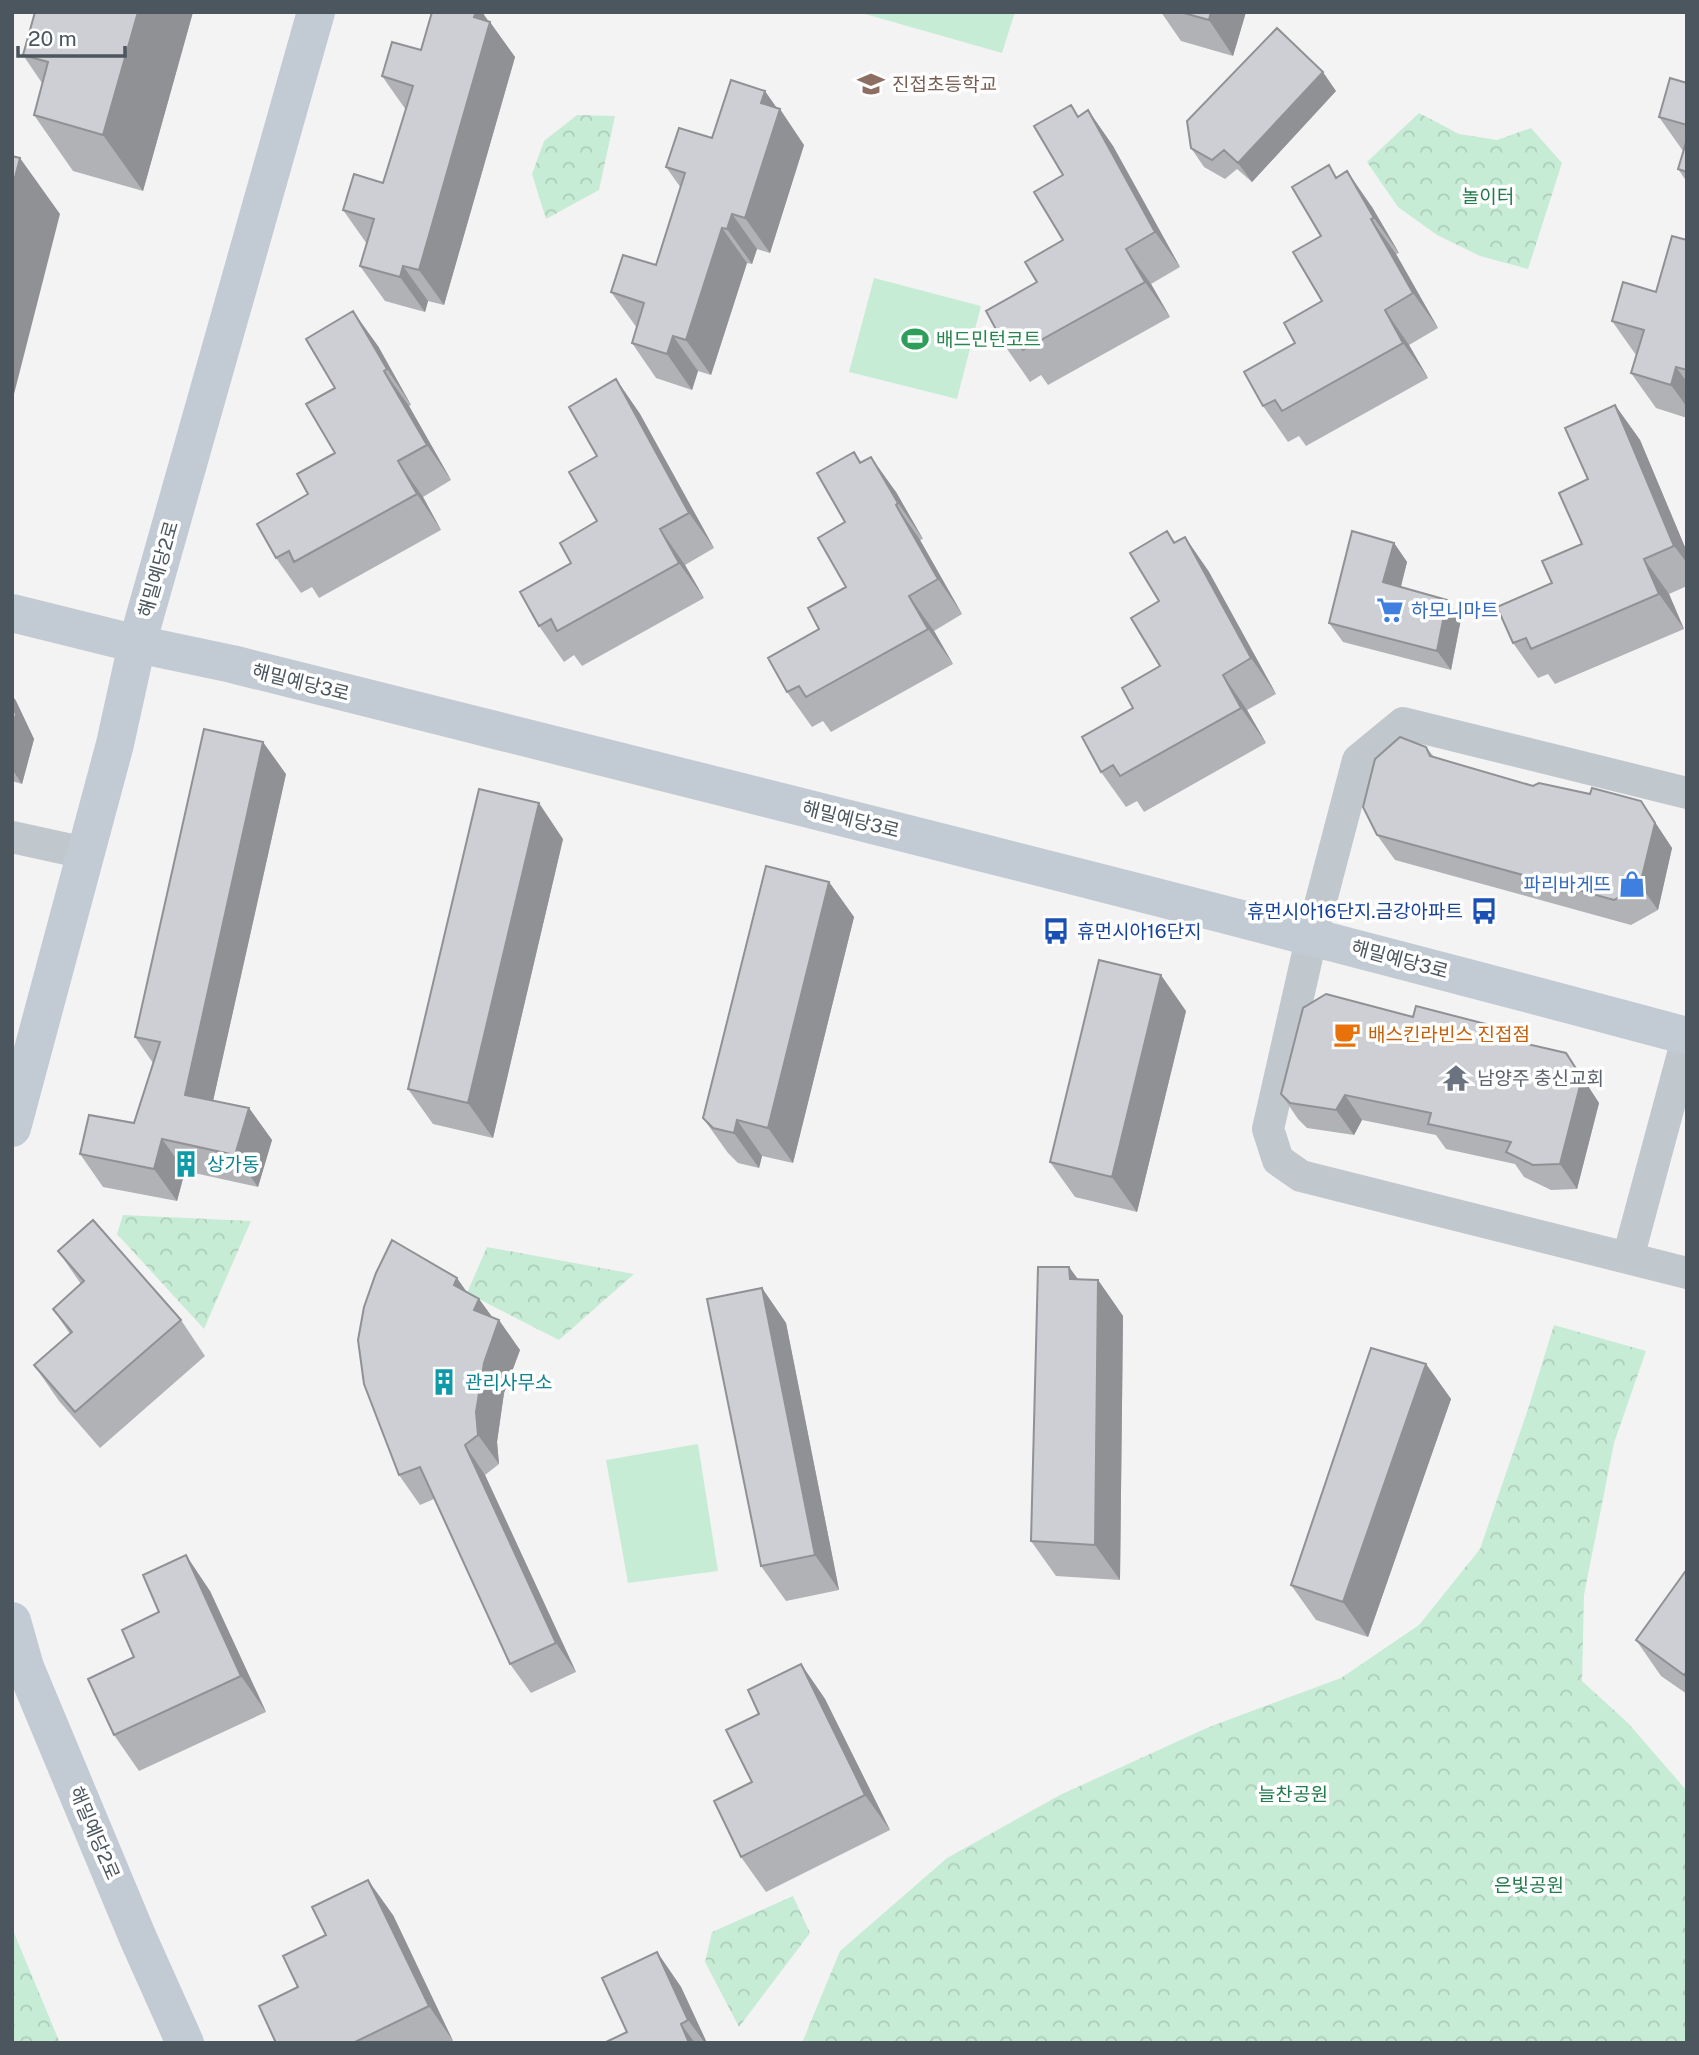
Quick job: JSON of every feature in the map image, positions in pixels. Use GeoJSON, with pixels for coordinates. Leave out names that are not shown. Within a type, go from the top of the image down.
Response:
{"type":"FeatureCollection","features":[{"type":"Feature","properties":{"kind":"street","name":"해밀예당2로"},"geometry":{"type":"LineString","coordinates":[[12,1128],[115,744],[137,644],[316,12]]}},
{"type":"Feature","properties":{"kind":"street","name":"해밀예당3로"},"geometry":{"type":"LineString","coordinates":[[12,613],[232,664],[1312,936],[1687,1037]]}},
{"type":"Feature","properties":{"kind":"street"},"geometry":{"type":"LineString","coordinates":[[1687,793],[1403,723],[1358,760],[1312,936],[1268,1129],[1278,1160],[1301,1176],[1687,1273]]}},
{"type":"Feature","properties":{"kind":"street"},"geometry":{"type":"LineString","coordinates":[[12,837],[85,853]]}},
{"type":"Feature","properties":{"kind":"street"},"geometry":{"type":"LineString","coordinates":[[1628,1258],[1687,1037]]}},
{"type":"Feature","properties":{"kind":"street","name":"해밀예당2로"},"geometry":{"type":"LineString","coordinates":[[12,1621],[25,1667],[138,1938],[185,2043]]}},
{"type":"Feature","properties":{"kind":"green space"},"geometry":{"type":"Polygon","coordinates":[[[858,12],[1015,12],[1002,53],[858,12]]]}},
{"type":"Feature","properties":{"kind":"green space","name":"놀이터"},"geometry":{"type":"Polygon","coordinates":[[[1419,113],[1459,134],[1497,140],[1531,128],[1562,163],[1528,269],[1480,256],[1437,235],[1398,207],[1367,162],[1419,113]]]}},
{"type":"Feature","properties":{"kind":"green space"},"geometry":{"type":"Polygon","coordinates":[[[577,115],[615,116],[599,190],[546,219],[532,174],[544,141],[577,115]]]}},
{"type":"Feature","properties":{"kind":"green space","name":"배드민턴코트"},"geometry":{"type":"Polygon","coordinates":[[[874,278],[981,306],[957,399],[849,372],[874,278]]]}},
{"type":"Feature","properties":{"kind":"green space"},"geometry":{"type":"Polygon","coordinates":[[[123,1215],[251,1221],[204,1329],[117,1234],[123,1215]]]}},
{"type":"Feature","properties":{"kind":"green space"},"geometry":{"type":"Polygon","coordinates":[[[487,1247],[634,1274],[559,1340],[467,1293],[487,1247]]]}},
{"type":"Feature","properties":{"kind":"green space","name":"은빛공원"},"geometry":{"type":"Polygon","coordinates":[[[1554,1325],[1646,1351],[1614,1443],[1584,1595],[1582,1681],[1628,1723],[1687,1791],[1687,2043],[802,2043],[840,1951],[947,1858],[1060,1795],[1209,1727],[1341,1678],[1419,1625],[1480,1549],[1554,1325]]]}},
{"type":"Feature","properties":{"kind":"green space"},"geometry":{"type":"Polygon","coordinates":[[[698,1444],[718,1571],[628,1583],[606,1460],[698,1444]]]}},
{"type":"Feature","properties":{"kind":"green space"},"geometry":{"type":"Polygon","coordinates":[[[793,1896],[810,1933],[739,2027],[705,1962],[712,1932],[793,1896]]]}},
{"type":"Feature","properties":{"kind":"green space"},"geometry":{"type":"Polygon","coordinates":[[[12,1928],[60,2043],[12,2043],[12,1928]]]}},
{"type":"Feature","properties":{"kind":"building"},"geometry":{"type":"Polygon","coordinates":[[[35,12],[138,12],[103,135],[34,115],[48,62],[23,55],[35,12]]]}},
{"type":"Feature","properties":{"kind":"building"},"geometry":{"type":"Polygon","coordinates":[[[432,12],[476,12],[474,17],[490,22],[419,270],[403,266],[400,277],[360,266],[374,219],[343,210],[354,174],[383,183],[413,86],[382,76],[392,42],[421,50],[432,12]]]}},
{"type":"Feature","properties":{"kind":"building"},"geometry":{"type":"Polygon","coordinates":[[[1180,12],[1211,12],[1209,20],[1180,12]]]}},
{"type":"Feature","properties":{"kind":"building"},"geometry":{"type":"Polygon","coordinates":[[[1277,28],[1323,72],[1238,163],[1224,150],[1212,160],[1191,148],[1187,121],[1277,28]]]}},
{"type":"Feature","properties":{"kind":"building"},"geometry":{"type":"Polygon","coordinates":[[[1670,78],[1687,83],[1687,125],[1659,117],[1670,78]]]}},
{"type":"Feature","properties":{"kind":"building"},"geometry":{"type":"Polygon","coordinates":[[[731,80],[765,91],[761,103],[780,109],[745,218],[732,214],[727,229],[722,228],[686,340],[673,336],[667,354],[632,343],[644,303],[611,292],[623,255],[656,265],[685,173],[666,167],[679,128],[712,138],[731,80]]]}},
{"type":"Feature","properties":{"kind":"building"},"geometry":{"type":"Polygon","coordinates":[[[1071,105],[1078,117],[1088,110],[1155,232],[1126,249],[1145,282],[1023,350],[1017,339],[1005,346],[986,311],[1037,282],[1025,262],[1063,240],[1034,192],[1063,175],[1034,126],[1071,105]]]}},
{"type":"Feature","properties":{"kind":"building"},"geometry":{"type":"Polygon","coordinates":[[[1687,139],[1687,172],[1678,169],[1687,139]]]}},
{"type":"Feature","properties":{"kind":"building"},"geometry":{"type":"Polygon","coordinates":[[[12,156],[20,158],[12,189],[12,156]]]}},
{"type":"Feature","properties":{"kind":"building"},"geometry":{"type":"Polygon","coordinates":[[[1329,165],[1336,178],[1347,171],[1413,293],[1385,310],[1403,343],[1282,411],[1275,400],[1263,406],[1244,372],[1295,343],[1284,323],[1322,301],[1293,252],[1321,236],[1292,187],[1329,165]]]}},
{"type":"Feature","properties":{"kind":"building"},"geometry":{"type":"Polygon","coordinates":[[[1672,236],[1687,240],[1687,370],[1676,367],[1671,385],[1631,373],[1644,330],[1612,321],[1623,282],[1656,292],[1672,236]]]}},
{"type":"Feature","properties":{"kind":"building"},"geometry":{"type":"Polygon","coordinates":[[[353,311],[427,445],[398,461],[417,494],[294,562],[289,551],[276,558],[257,524],[308,494],[297,474],[335,453],[306,404],[335,388],[306,339],[353,311]]]}},
{"type":"Feature","properties":{"kind":"building"},"geometry":{"type":"Polygon","coordinates":[[[616,379],[689,513],[660,529],[679,563],[557,631],[551,619],[539,626],[520,592],[571,563],[560,543],[597,521],[569,472],[597,456],[569,407],[616,379]]]}},
{"type":"Feature","properties":{"kind":"building"},"geometry":{"type":"Polygon","coordinates":[[[1615,405],[1674,546],[1644,559],[1659,594],[1531,649],[1526,638],[1513,643],[1497,607],[1552,583],[1542,561],[1582,544],[1559,493],[1588,479],[1565,428],[1615,405]]]}},
{"type":"Feature","properties":{"kind":"building"},"geometry":{"type":"Polygon","coordinates":[[[854,452],[860,463],[871,457],[938,579],[909,596],[928,629],[806,697],[799,686],[787,692],[768,658],[819,629],[808,608],[846,587],[818,538],[845,522],[817,473],[854,452]]]}},
{"type":"Feature","properties":{"kind":"building"},"geometry":{"type":"Polygon","coordinates":[[[1167,531],[1174,543],[1185,537],[1251,658],[1223,675],[1241,708],[1120,776],[1113,765],[1101,772],[1082,737],[1133,708],[1122,688],[1160,666],[1131,618],[1159,601],[1130,553],[1167,531]]]}},
{"type":"Feature","properties":{"kind":"building","name":"하모니마트"},"geometry":{"type":"Polygon","coordinates":[[[1352,531],[1394,543],[1383,582],[1447,600],[1437,651],[1329,623],[1352,531]]]}},
{"type":"Feature","properties":{"kind":"building"},"geometry":{"type":"Polygon","coordinates":[[[12,706],[16,714],[12,729],[12,706]]]}},
{"type":"Feature","properties":{"kind":"building"},"geometry":{"type":"Polygon","coordinates":[[[204,729],[263,742],[185,1095],[249,1108],[235,1155],[162,1139],[154,1169],[80,1154],[89,1115],[134,1123],[160,1042],[135,1037],[204,729]]]}},
{"type":"Feature","properties":{"kind":"building"},"geometry":{"type":"Polygon","coordinates":[[[1400,737],[1426,747],[1430,756],[1533,786],[1539,783],[1590,794],[1592,788],[1641,801],[1655,823],[1640,885],[1614,900],[1377,835],[1363,807],[1375,759],[1400,737]]]}},
{"type":"Feature","properties":{"kind":"building"},"geometry":{"type":"Polygon","coordinates":[[[479,789],[539,803],[468,1103],[408,1089],[479,789]]]}},
{"type":"Feature","properties":{"kind":"building"},"geometry":{"type":"Polygon","coordinates":[[[766,866],[829,882],[768,1128],[737,1120],[734,1133],[713,1128],[703,1118],[766,866]]]}},
{"type":"Feature","properties":{"kind":"building"},"geometry":{"type":"Polygon","coordinates":[[[1099,960],[1161,975],[1112,1177],[1050,1162],[1099,960]]]}},
{"type":"Feature","properties":{"kind":"building"},"geometry":{"type":"Polygon","coordinates":[[[1326,994],[1413,1017],[1416,1006],[1509,1030],[1506,1039],[1566,1053],[1582,1078],[1560,1164],[1533,1165],[1506,1152],[1511,1142],[1428,1124],[1431,1113],[1345,1095],[1336,1110],[1290,1103],[1281,1094],[1303,1008],[1326,994]]]}},
{"type":"Feature","properties":{"kind":"building"},"geometry":{"type":"Polygon","coordinates":[[[93,1220],[181,1320],[75,1412],[34,1365],[72,1332],[53,1309],[84,1281],[58,1251],[93,1220]]]}},
{"type":"Feature","properties":{"kind":"building"},"geometry":{"type":"Polygon","coordinates":[[[392,1240],[457,1278],[454,1285],[479,1299],[474,1310],[499,1320],[484,1363],[476,1412],[478,1435],[465,1445],[556,1643],[510,1664],[420,1467],[399,1475],[364,1384],[358,1340],[364,1307],[392,1240]]]}},
{"type":"Feature","properties":{"kind":"building"},"geometry":{"type":"Polygon","coordinates":[[[1038,1267],[1069,1267],[1070,1279],[1098,1280],[1095,1545],[1031,1541],[1038,1267]]]}},
{"type":"Feature","properties":{"kind":"building"},"geometry":{"type":"Polygon","coordinates":[[[762,1288],[815,1555],[761,1566],[707,1299],[762,1288]]]}},
{"type":"Feature","properties":{"kind":"building"},"geometry":{"type":"Polygon","coordinates":[[[1371,1348],[1426,1364],[1343,1602],[1291,1585],[1371,1348]]]}},
{"type":"Feature","properties":{"kind":"building"},"geometry":{"type":"Polygon","coordinates":[[[186,1555],[241,1676],[114,1735],[88,1679],[134,1657],[122,1630],[159,1612],[143,1575],[186,1555]]]}},
{"type":"Feature","properties":{"kind":"building"},"geometry":{"type":"Polygon","coordinates":[[[1687,1569],[1687,1671],[1684,1675],[1636,1640],[1687,1569]]]}},
{"type":"Feature","properties":{"kind":"building"},"geometry":{"type":"Polygon","coordinates":[[[801,1664],[865,1795],[741,1857],[714,1801],[752,1782],[726,1730],[759,1714],[748,1690],[801,1664]]]}},
{"type":"Feature","properties":{"kind":"building"},"geometry":{"type":"Polygon","coordinates":[[[368,1880],[429,2006],[353,2043],[276,2043],[259,2006],[298,1987],[283,1956],[326,1935],[312,1907],[368,1880]]]}},
{"type":"Feature","properties":{"kind":"building"},"geometry":{"type":"Polygon","coordinates":[[[657,1952],[688,2020],[681,2024],[689,2043],[604,2043],[627,2032],[602,1978],[657,1952]]]}},
{"type":"Feature","properties":{"kind":"place","name":"진접초등학교"},"geometry":{"type":"Point","coordinates":[871,84]}},
{"type":"Feature","properties":{"kind":"place","name":"배드민턴코트"},"geometry":{"type":"Point","coordinates":[915,339]}},
{"type":"Feature","properties":{"kind":"place","name":"하모니마트"},"geometry":{"type":"Point","coordinates":[1390,610]}},
{"type":"Feature","properties":{"kind":"place","name":"파리바게뜨"},"geometry":{"type":"Point","coordinates":[1632,884]}},
{"type":"Feature","properties":{"kind":"place","name":"휴먼시아16단지.금강아파트"},"geometry":{"type":"Point","coordinates":[1484,911]}},
{"type":"Feature","properties":{"kind":"place","name":"휴먼시아16단지"},"geometry":{"type":"Point","coordinates":[1056,931]}},
{"type":"Feature","properties":{"kind":"place","name":"배스킨라빈스 진접점"},"geometry":{"type":"Point","coordinates":[1347,1034]}},
{"type":"Feature","properties":{"kind":"place","name":"남양주 충신교회"},"geometry":{"type":"Point","coordinates":[1456,1078]}},
{"type":"Feature","properties":{"kind":"place","name":"상가동"},"geometry":{"type":"Point","coordinates":[186,1164]}},
{"type":"Feature","properties":{"kind":"place","name":"관리사무소"},"geometry":{"type":"Point","coordinates":[444,1382]}},
{"type":"Feature","properties":{"kind":"park label","name":"늘찬공원"},"geometry":{"type":"Point","coordinates":[1293,1794]}}]}
